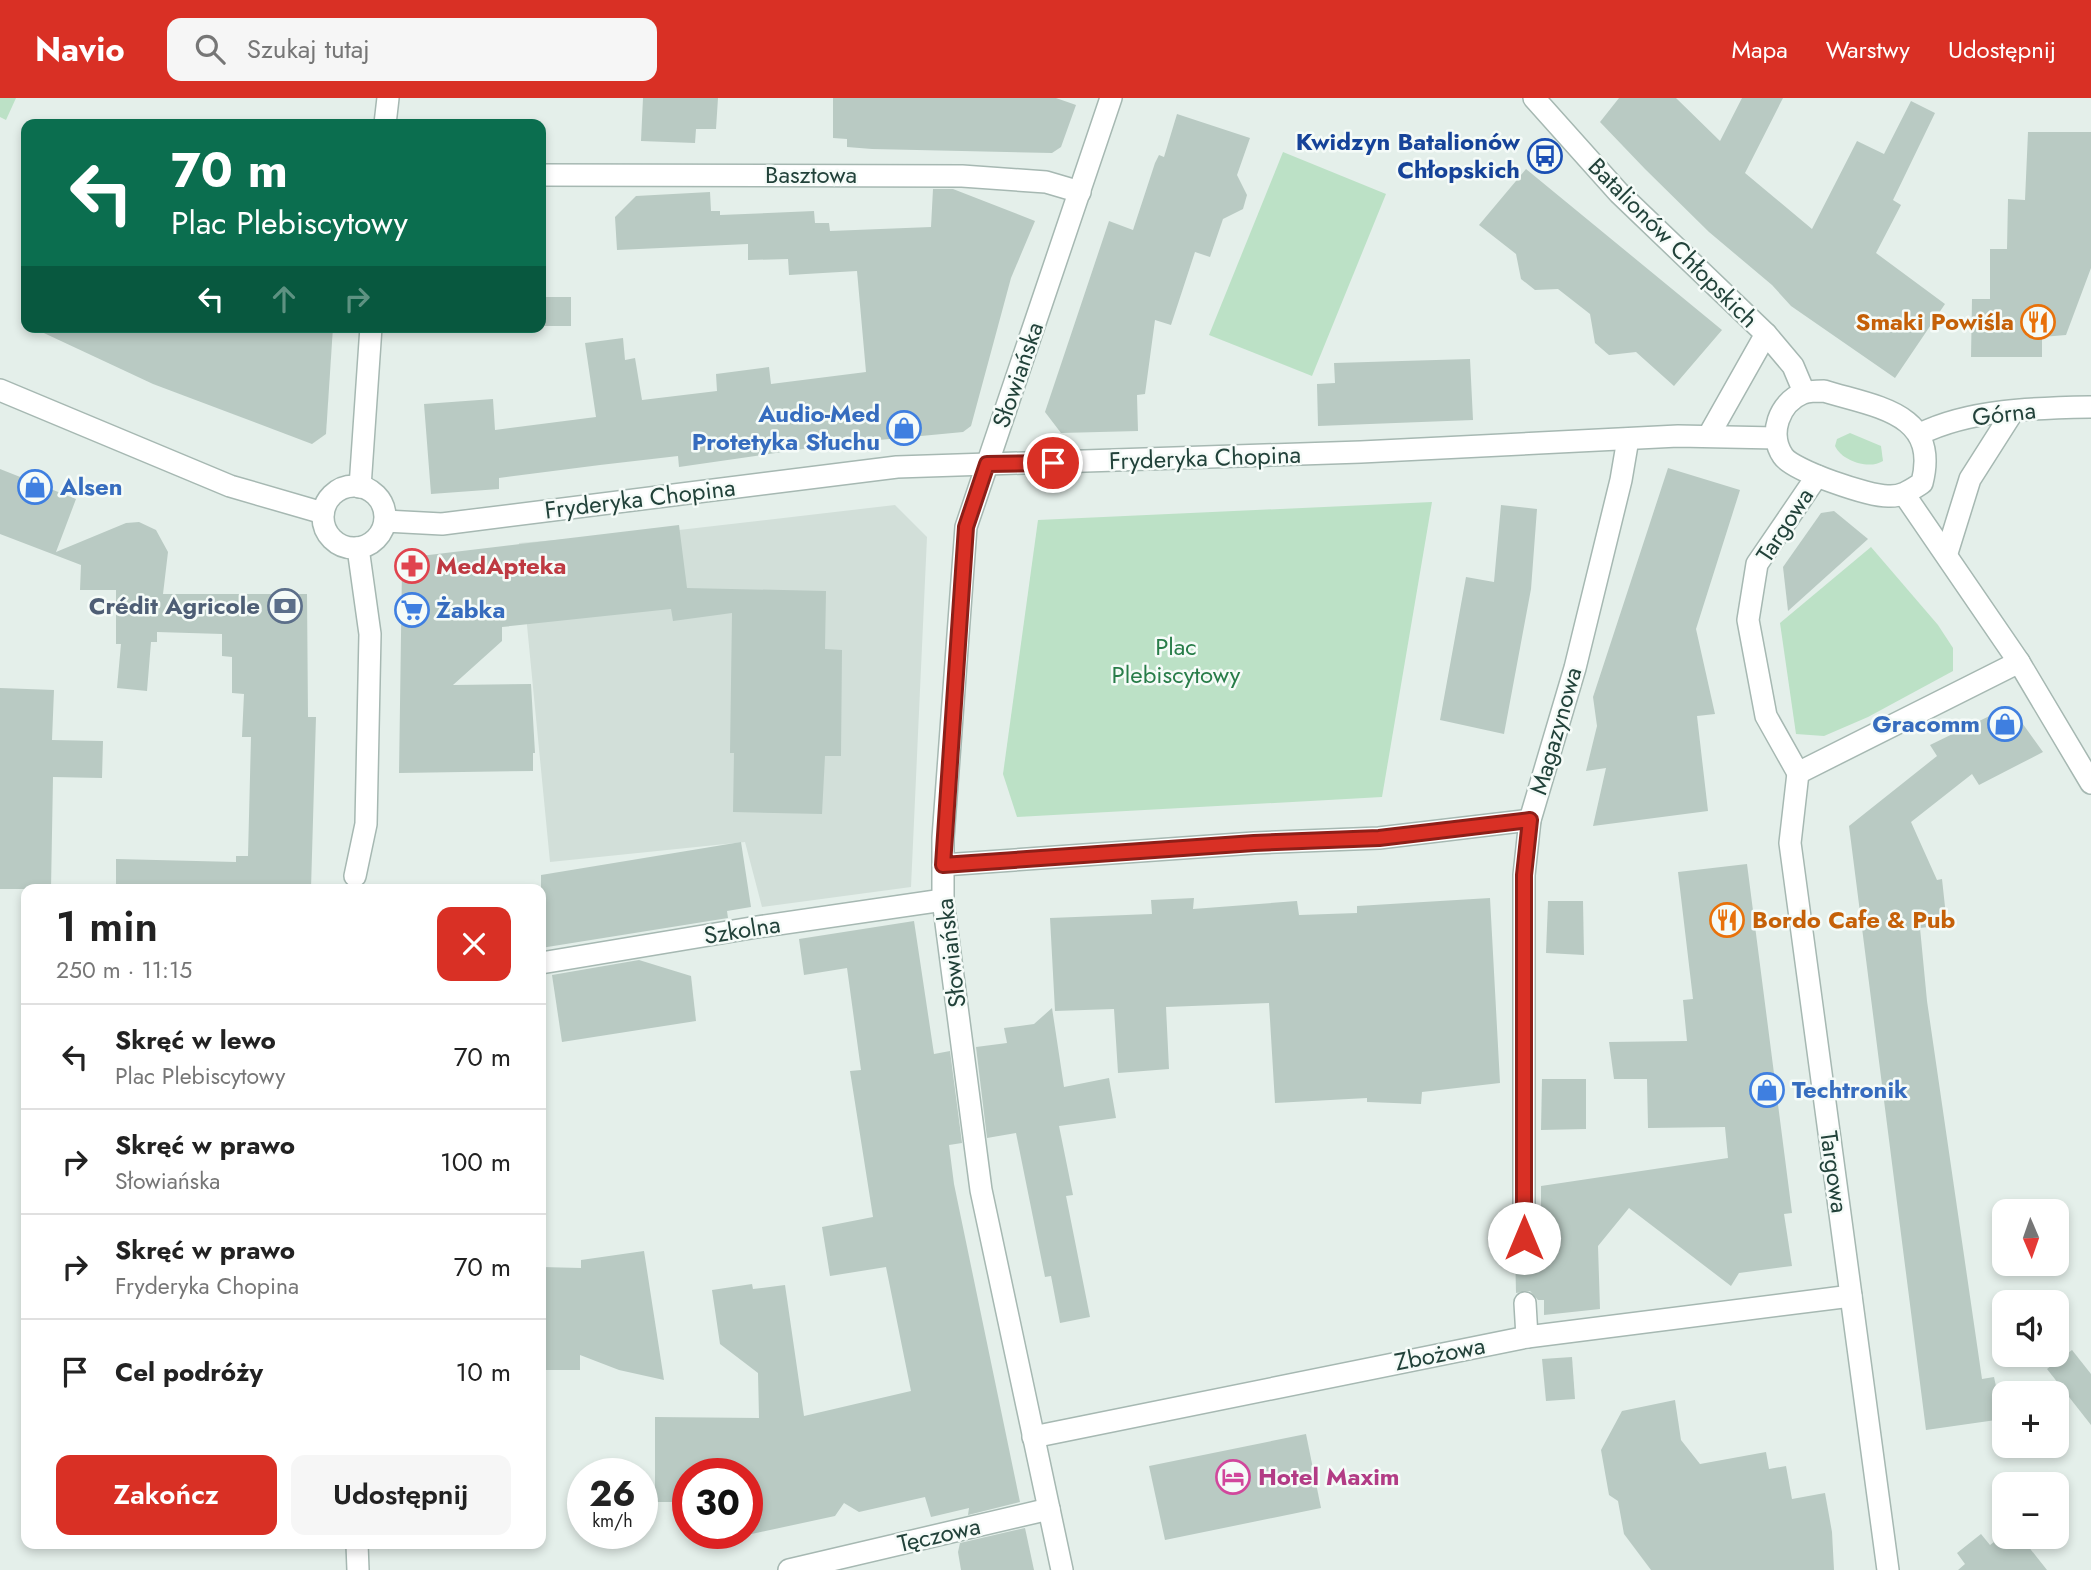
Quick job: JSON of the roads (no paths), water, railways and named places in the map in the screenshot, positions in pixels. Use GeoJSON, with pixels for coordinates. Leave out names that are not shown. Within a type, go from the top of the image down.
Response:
{"type":"FeatureCollection","features":[{"type":"Feature","properties":{"kind":"street"},"geometry":{"type":"LineString","coordinates":[[386,119],[388,98]]}},
{"type":"Feature","properties":{"kind":"street","name":"Słowiańska"},"geometry":{"type":"LineString","coordinates":[[1062,1570],[984,1213],[943,900],[943,865],[966,527],[1111,98]]}},
{"type":"Feature","properties":{"kind":"street","name":"Batalionów Chłopskich"},"geometry":{"type":"LineString","coordinates":[[1534,98],[1619,193],[1766,334],[1793,366],[1804,392]]}},
{"type":"Feature","properties":{"kind":"street","name":"Basztowa"},"geometry":{"type":"LineString","coordinates":[[546,175],[962,176],[1046,182],[1080,192]]}},
{"type":"Feature","properties":{"kind":"street"},"geometry":{"type":"LineString","coordinates":[[360,487],[371,333]]}},
{"type":"Feature","properties":{"kind":"street"},"geometry":{"type":"LineString","coordinates":[[1709,435],[1766,334]]}},
{"type":"Feature","properties":{"kind":"street"},"geometry":{"type":"LineString","coordinates":[[0,390],[230,486],[323,513]]}},
{"type":"Feature","properties":{"kind":"street"},"geometry":{"type":"LineString","coordinates":[[1824,391],[1902,416],[1920,434],[1928,459],[1922,482],[1904,495],[1886,496],[1797,469],[1783,457],[1776,438],[1777,421],[1786,405],[1804,392],[1824,391]]}},
{"type":"Feature","properties":{"kind":"street","name":"Górna"},"geometry":{"type":"LineString","coordinates":[[1920,434],[1947,421],[2091,407]]}},
{"type":"Feature","properties":{"kind":"street"},"geometry":{"type":"LineString","coordinates":[[1947,553],[1969,479],[2012,413]]}},
{"type":"Feature","properties":{"kind":"street","name":"Fryderyka Chopina"},"geometry":{"type":"LineString","coordinates":[[385,521],[442,524],[897,467],[1361,452],[1709,435],[1776,438]]}},
{"type":"Feature","properties":{"kind":"street","name":"Magazynowa"},"geometry":{"type":"LineString","coordinates":[[1524,1238],[1524,875],[1530,820],[1575,668],[1621,480],[1628,439]]}},
{"type":"Feature","properties":{"kind":"street","name":"Targowa"},"geometry":{"type":"LineString","coordinates":[[1817,476],[1757,564],[1748,620],[1766,716],[1798,773],[1790,844],[1888,1570]]}},
{"type":"Feature","properties":{"kind":"street"},"geometry":{"type":"LineString","coordinates":[[360,487],[376,496],[384,512],[385,521],[373,542],[358,548],[339,545],[326,532],[323,513],[332,495],[340,489],[360,487]]}},
{"type":"Feature","properties":{"kind":"street"},"geometry":{"type":"LineString","coordinates":[[1904,495],[1947,553],[1974,599],[2019,662],[2091,783]]}},
{"type":"Feature","properties":{"kind":"street"},"geometry":{"type":"LineString","coordinates":[[354,882],[366,824],[370,634],[358,548]]}},
{"type":"Feature","properties":{"kind":"street"},"geometry":{"type":"LineString","coordinates":[[1798,773],[2019,662]]}},
{"type":"Feature","properties":{"kind":"street"},"geometry":{"type":"LineString","coordinates":[[943,865],[1254,843],[1379,838],[1530,820]]}},
{"type":"Feature","properties":{"kind":"street","name":"Szkolna"},"geometry":{"type":"LineString","coordinates":[[546,962],[757,927],[943,900]]}},
{"type":"Feature","properties":{"kind":"street","name":"Zbożowa"},"geometry":{"type":"LineString","coordinates":[[1032,1437],[1527,1337],[1851,1296]]}},
{"type":"Feature","properties":{"kind":"street"},"geometry":{"type":"LineString","coordinates":[[1525,1303],[1527,1337]]}},
{"type":"Feature","properties":{"kind":"street","name":"Tęczowa"},"geometry":{"type":"LineString","coordinates":[[789,1570],[1049,1510]]}},
{"type":"Feature","properties":{"kind":"street"},"geometry":{"type":"LineString","coordinates":[[357,1549],[358,1570]]}},
{"type":"Feature","properties":{"kind":"place","name":"Kwidzyn Batalionów Chłopskich"},"geometry":{"type":"Point","coordinates":[1545,156]}},
{"type":"Feature","properties":{"kind":"place","name":"Smaki Powiśla"},"geometry":{"type":"Point","coordinates":[2038,322]}},
{"type":"Feature","properties":{"kind":"place","name":"Audio-Med Protetyka Słuchu"},"geometry":{"type":"Point","coordinates":[904,428]}},
{"type":"Feature","properties":{"kind":"place","name":"Alsen"},"geometry":{"type":"Point","coordinates":[35,487]}},
{"type":"Feature","properties":{"kind":"place","name":"MedApteka"},"geometry":{"type":"Point","coordinates":[412,566]}},
{"type":"Feature","properties":{"kind":"place","name":"Crédit Agricole"},"geometry":{"type":"Point","coordinates":[285,606]}},
{"type":"Feature","properties":{"kind":"place","name":"Żabka"},"geometry":{"type":"Point","coordinates":[412,610]}},
{"type":"Feature","properties":{"kind":"place","name":"Gracomm"},"geometry":{"type":"Point","coordinates":[2005,724]}},
{"type":"Feature","properties":{"kind":"place","name":"Bordo Cafe & Pub"},"geometry":{"type":"Point","coordinates":[1727,920]}},
{"type":"Feature","properties":{"kind":"place","name":"Techtronik"},"geometry":{"type":"Point","coordinates":[1767,1090]}},
{"type":"Feature","properties":{"kind":"place","name":"Hotel Maxim"},"geometry":{"type":"Point","coordinates":[1233,1477]}},
{"type":"Feature","properties":{"kind":"park label","name":"Plac Plebiscytowy"},"geometry":{"type":"Point","coordinates":[1176,661]}}]}
